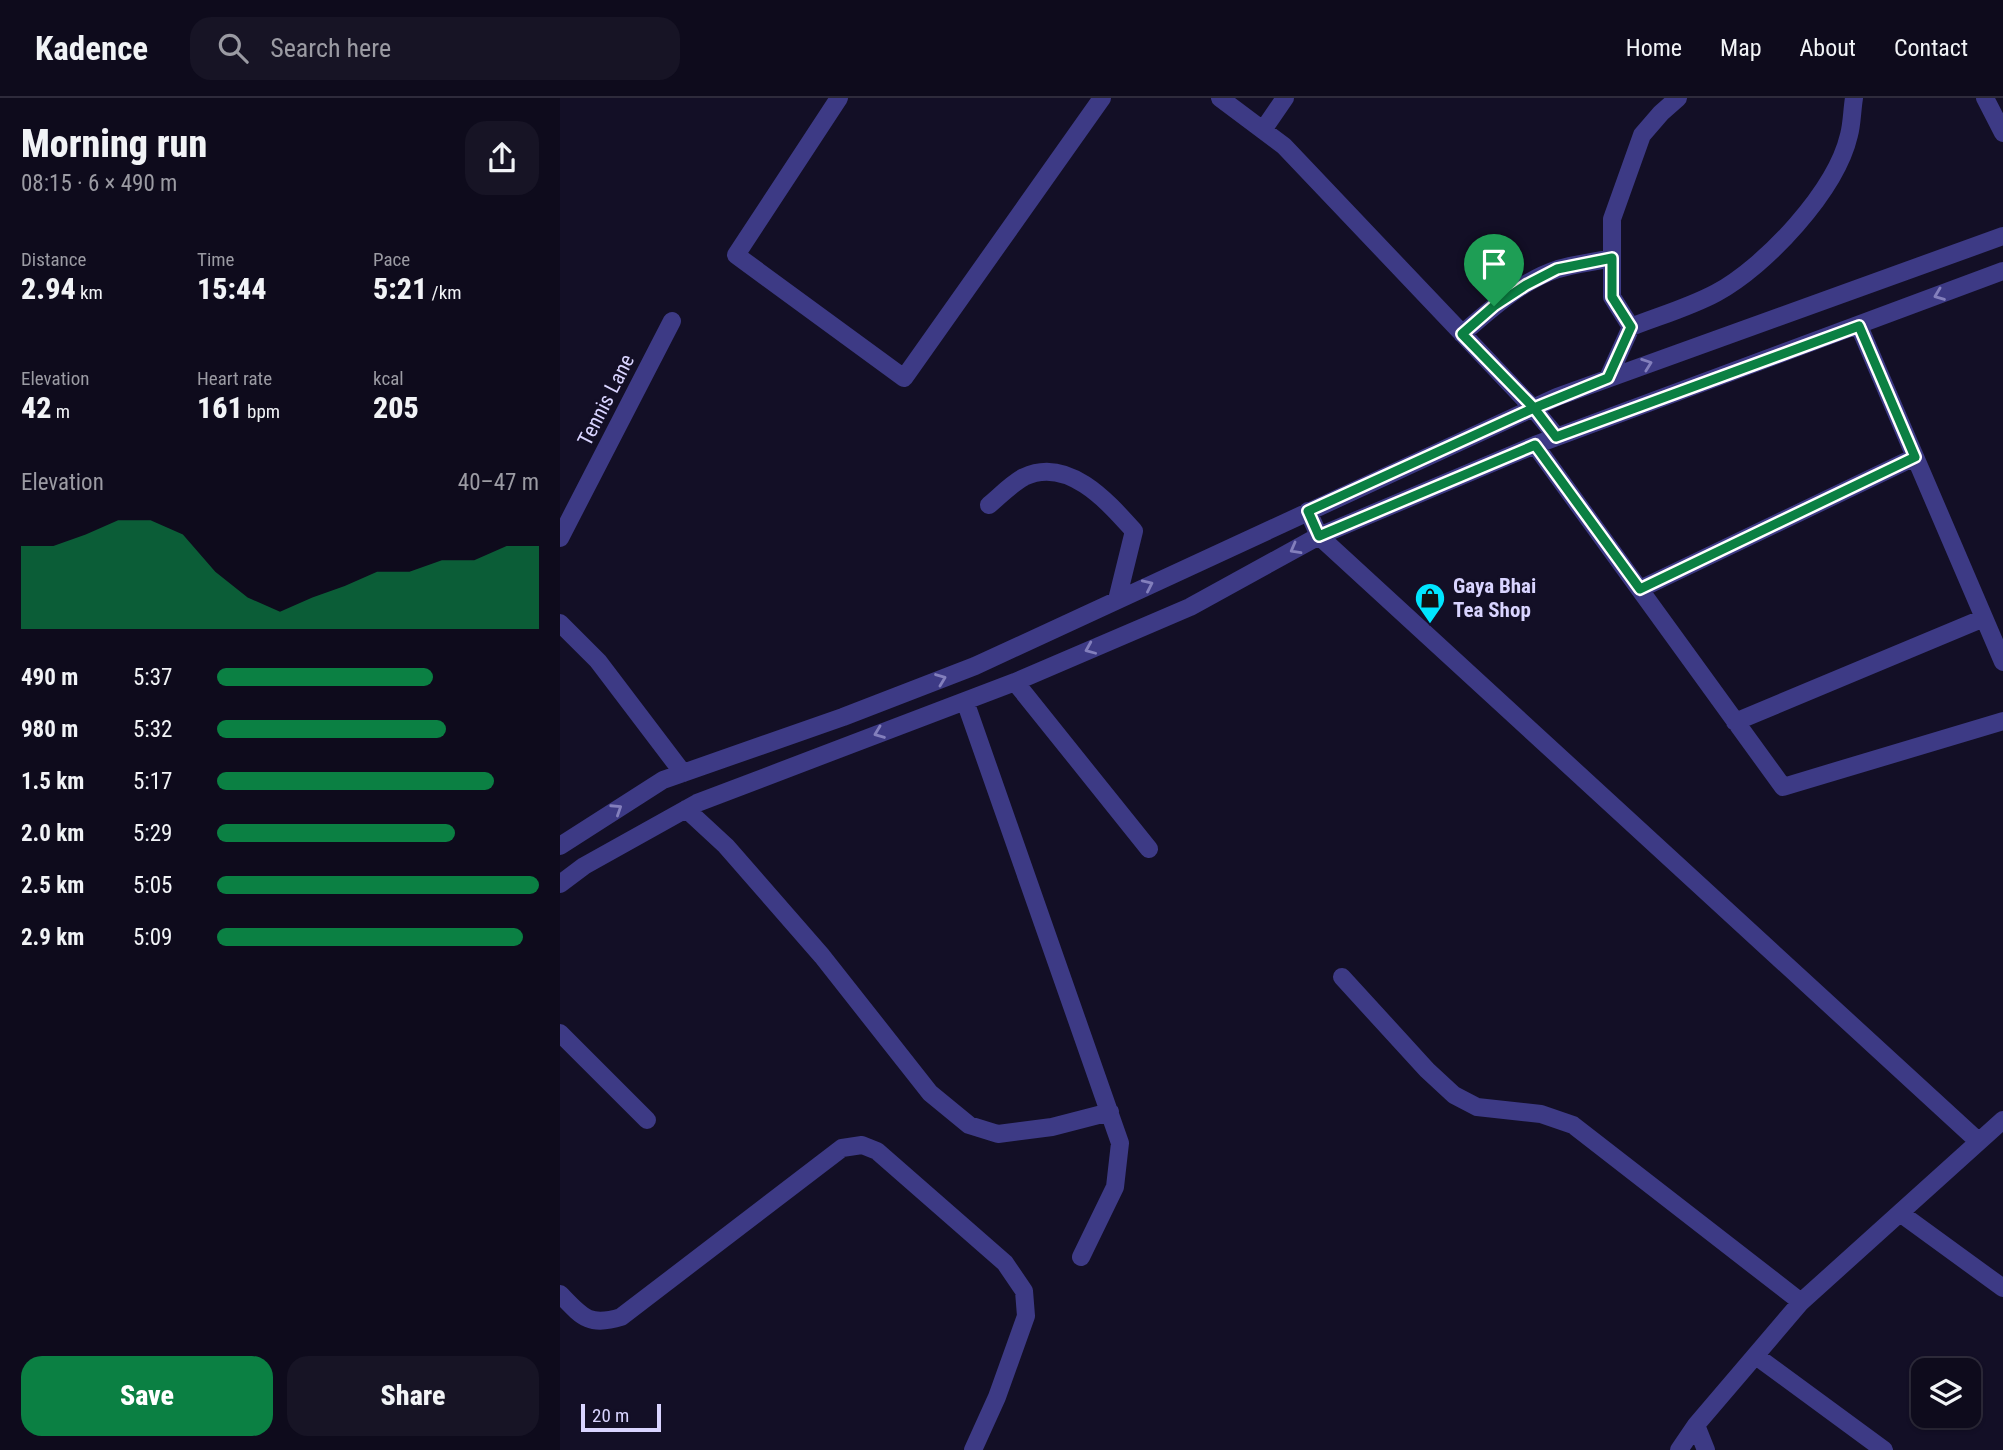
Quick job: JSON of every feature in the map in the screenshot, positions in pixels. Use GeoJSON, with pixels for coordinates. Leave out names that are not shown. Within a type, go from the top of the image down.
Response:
{"type":"FeatureCollection","features":[{"type":"Feature","properties":{"kind":"street"},"geometry":{"type":"LineString","coordinates":[[838,98],[736,256],[904,378],[1102,98]]}},
{"type":"Feature","properties":{"kind":"street"},"geometry":{"type":"LineString","coordinates":[[1220,98],[1284,146],[1534,408],[1556,437]]}},
{"type":"Feature","properties":{"kind":"street"},"geometry":{"type":"LineString","coordinates":[[1263,130],[1285,98]]}},
{"type":"Feature","properties":{"kind":"street"},"geometry":{"type":"LineString","coordinates":[[1631,327],[1612,297],[1612,219],[1642,135],[1678,98]]}},
{"type":"Feature","properties":{"kind":"street"},"geometry":{"type":"LineString","coordinates":[[1608,378],[1631,327],[1715,293],[1750,271],[1789,234],[1835,170],[1849,136],[1854,98]]}},
{"type":"Feature","properties":{"kind":"street"},"geometry":{"type":"LineString","coordinates":[[1985,98],[2003,133]]}},
{"type":"Feature","properties":{"kind":"street"},"geometry":{"type":"LineString","coordinates":[[590,862],[564,839],[663,780],[844,717],[975,666],[1534,408],[1608,378],[2003,236]]}},
{"type":"Feature","properties":{"kind":"street"},"geometry":{"type":"LineString","coordinates":[[1462,334],[1494,306],[1557,269],[1612,258]]}},
{"type":"Feature","properties":{"kind":"street"},"geometry":{"type":"LineString","coordinates":[[560,884],[590,862],[687,809],[1015,682],[1190,607],[1319,536],[1535,445],[2003,271]]}},
{"type":"Feature","properties":{"kind":"street","name":"Tennis Lane"},"geometry":{"type":"LineString","coordinates":[[560,538],[672,321]]}},
{"type":"Feature","properties":{"kind":"street"},"geometry":{"type":"LineString","coordinates":[[1859,326],[2003,662]]}},
{"type":"Feature","properties":{"kind":"street"},"geometry":{"type":"LineString","coordinates":[[1535,445],[1783,787],[2003,721]]}},
{"type":"Feature","properties":{"kind":"street"},"geometry":{"type":"LineString","coordinates":[[1640,589],[1915,457]]}},
{"type":"Feature","properties":{"kind":"street"},"geometry":{"type":"LineString","coordinates":[[989,505],[1023,478],[1042,472],[1068,475],[1104,497],[1134,531],[1117,600]]}},
{"type":"Feature","properties":{"kind":"street"},"geometry":{"type":"LineString","coordinates":[[1308,511],[1319,536],[1978,1142]]}},
{"type":"Feature","properties":{"kind":"street"},"geometry":{"type":"LineString","coordinates":[[1735,722],[1984,618]]}},
{"type":"Feature","properties":{"kind":"street"},"geometry":{"type":"LineString","coordinates":[[560,623],[598,661],[683,773]]}},
{"type":"Feature","properties":{"kind":"street"},"geometry":{"type":"LineString","coordinates":[[1015,682],[1149,849]]}},
{"type":"Feature","properties":{"kind":"street"},"geometry":{"type":"LineString","coordinates":[[965,701],[1120,1143],[1115,1186],[1081,1257]]}},
{"type":"Feature","properties":{"kind":"street"},"geometry":{"type":"LineString","coordinates":[[687,809],[726,846],[822,956],[930,1093],[969,1125],[998,1134],[1052,1127],[1110,1112]]}},
{"type":"Feature","properties":{"kind":"street"},"geometry":{"type":"LineString","coordinates":[[1342,977],[1427,1070],[1454,1095],[1477,1107],[1541,1114],[1573,1125],[1801,1302]]}},
{"type":"Feature","properties":{"kind":"street"},"geometry":{"type":"LineString","coordinates":[[560,1033],[647,1120]]}},
{"type":"Feature","properties":{"kind":"street"},"geometry":{"type":"LineString","coordinates":[[1679,1450],[1696,1426],[1801,1302],[2003,1120]]}},
{"type":"Feature","properties":{"kind":"street"},"geometry":{"type":"LineString","coordinates":[[560,1294],[584,1318],[601,1323],[621,1317],[842,1148],[862,1145],[869,1147],[877,1150],[1005,1263],[1024,1291],[1026,1316],[979,1448]]}},
{"type":"Feature","properties":{"kind":"street"},"geometry":{"type":"LineString","coordinates":[[1900,1213],[2003,1288]]}},
{"type":"Feature","properties":{"kind":"street"},"geometry":{"type":"LineString","coordinates":[[1756,1356],[1884,1450]]}},
{"type":"Feature","properties":{"kind":"street"},"geometry":{"type":"LineString","coordinates":[[1696,1426],[1706,1450]]}},
{"type":"Feature","properties":{"kind":"place","name":"Gaya Bhai Tea Shop"},"geometry":{"type":"Point","coordinates":[1430,625]}},
{"type":"Feature","properties":{"kind":"route"},"geometry":{"type":"LineString","coordinates":[[1494,306],[1462,334],[1534,408],[1308,511],[1319,536],[1535,445],[1640,589],[1915,457],[1859,326],[1556,437],[1534,408],[1608,378],[1631,327],[1612,297],[1612,258],[1557,269],[1494,306]]}}]}
